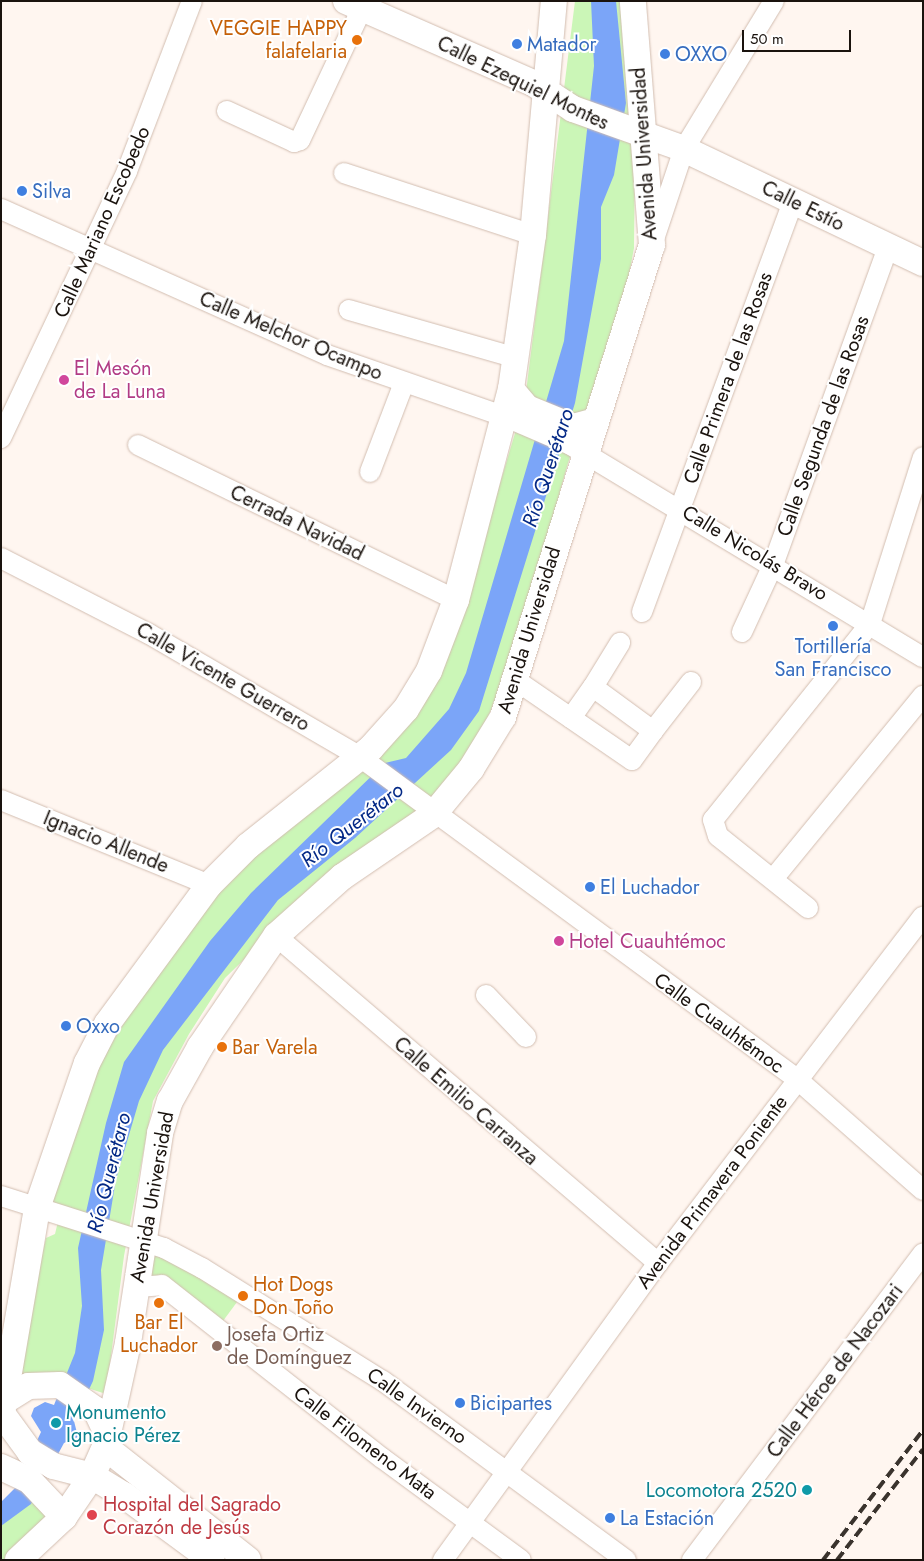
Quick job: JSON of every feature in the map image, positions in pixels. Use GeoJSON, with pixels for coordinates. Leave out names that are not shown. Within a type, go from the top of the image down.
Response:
{"type":"FeatureCollection","features":[{"type":"Feature","properties":{"kind":"main road"},"geometry":{"type":"LineString","coordinates":[[212,1560],[83,1475],[42,1460],[5,1414],[37,1208],[87,1063],[107,1024],[209,885],[248,846],[368,764],[420,689],[456,600],[521,417],[511,389],[533,235],[554,1]]}},
{"type":"Feature","properties":{"kind":"main road","name":"Avenida Universidad"},"geometry":{"type":"LineString","coordinates":[[107,1441],[144,1242],[154,1162],[170,1101],[221,1012],[276,936],[342,877],[427,811],[471,768],[502,717],[581,436],[652,245],[638,135],[633,1]]}},
{"type":"Feature","properties":{"kind":"main road","name":"Calle Ezequiel Montes"},"geometry":{"type":"LineString","coordinates":[[354,5],[545,91],[572,109],[638,135],[684,149]]}},
{"type":"Feature","properties":{"kind":"main road","name":"Calle Estío"},"geometry":{"type":"LineString","coordinates":[[684,149],[923,263]]}},
{"type":"Feature","properties":{"kind":"main road"},"geometry":{"type":"LineString","coordinates":[[521,417],[581,436]]}},
{"type":"Feature","properties":{"kind":"main road"},"geometry":{"type":"LineString","coordinates":[[5,1414],[34,1385],[60,1385],[96,1410],[107,1441],[248,1560]]}},
{"type":"Feature","properties":{"kind":"main road"},"geometry":{"type":"LineString","coordinates":[[18,1560],[60,1511],[107,1441]]}},
{"type":"Feature","properties":{"kind":"main road"},"geometry":{"type":"LineString","coordinates":[[3,1467],[29,1480],[60,1511]]}},
{"type":"Feature","properties":{"kind":"street","name":"Calle Mariano Escobedo"},"geometry":{"type":"LineString","coordinates":[[1,438],[94,248],[192,1]]}},
{"type":"Feature","properties":{"kind":"street"},"geometry":{"type":"LineString","coordinates":[[652,245],[684,149],[774,1]]}},
{"type":"Feature","properties":{"kind":"street"},"geometry":{"type":"LineString","coordinates":[[227,111],[294,142],[300,140],[354,5]]}},
{"type":"Feature","properties":{"kind":"street"},"geometry":{"type":"LineString","coordinates":[[344,173],[533,235]]}},
{"type":"Feature","properties":{"kind":"street","name":"Calle Primera de las Rosas"},"geometry":{"type":"LineString","coordinates":[[642,612],[793,201]]}},
{"type":"Feature","properties":{"kind":"street","name":"Calle Melchor Ocampo"},"geometry":{"type":"LineString","coordinates":[[1,209],[94,248],[256,325],[404,383],[521,417]]}},
{"type":"Feature","properties":{"kind":"street","name":"Calle Segunda de las Rosas"},"geometry":{"type":"LineString","coordinates":[[742,632],[773,565],[888,247]]}},
{"type":"Feature","properties":{"kind":"street"},"geometry":{"type":"LineString","coordinates":[[349,310],[516,358]]}},
{"type":"Feature","properties":{"kind":"street"},"geometry":{"type":"LineString","coordinates":[[370,472],[404,383]]}},
{"type":"Feature","properties":{"kind":"street","name":"Calle Nicolás Bravo"},"geometry":{"type":"LineString","coordinates":[[581,436],[680,508],[923,657]]}},
{"type":"Feature","properties":{"kind":"street","name":"Cerrada Navidad"},"geometry":{"type":"LineString","coordinates":[[138,445],[456,600]]}},
{"type":"Feature","properties":{"kind":"street"},"geometry":{"type":"LineString","coordinates":[[808,908],[718,836],[713,820],[870,624],[923,457]]}},
{"type":"Feature","properties":{"kind":"street","name":"Calle Vicente Guerrero"},"geometry":{"type":"LineString","coordinates":[[1,558],[149,634],[368,764],[427,811]]}},
{"type":"Feature","properties":{"kind":"street"},"geometry":{"type":"LineString","coordinates":[[571,718],[620,643]]}},
{"type":"Feature","properties":{"kind":"street"},"geometry":{"type":"LineString","coordinates":[[514,679],[632,760],[690,682]]}},
{"type":"Feature","properties":{"kind":"street"},"geometry":{"type":"LineString","coordinates":[[593,687],[653,731]]}},
{"type":"Feature","properties":{"kind":"street"},"geometry":{"type":"LineString","coordinates":[[773,879],[923,696]]}},
{"type":"Feature","properties":{"kind":"street","name":"Ignacio Allende"},"geometry":{"type":"LineString","coordinates":[[1,800],[209,885]]}},
{"type":"Feature","properties":{"kind":"street","name":"Calle Cuauhtémoc"},"geometry":{"type":"LineString","coordinates":[[427,811],[797,1079],[923,1190]]}},
{"type":"Feature","properties":{"kind":"street","name":"Avenida Primavera Poniente"},"geometry":{"type":"LineString","coordinates":[[443,1560],[658,1263],[797,1079],[923,917]]}},
{"type":"Feature","properties":{"kind":"street","name":"Calle Emilio Carranza"},"geometry":{"type":"LineString","coordinates":[[276,936],[658,1263]]}},
{"type":"Feature","properties":{"kind":"street"},"geometry":{"type":"LineString","coordinates":[[486,995],[526,1037]]}},
{"type":"Feature","properties":{"kind":"street","name":"Calle Invierno"},"geometry":{"type":"LineString","coordinates":[[1,1196],[71,1221],[164,1248],[257,1301],[383,1381],[508,1471],[626,1560]]}},
{"type":"Feature","properties":{"kind":"street","name":"Calle Héroe de Nacozari"},"geometry":{"type":"LineString","coordinates":[[692,1560],[923,1253]]}},
{"type":"Feature","properties":{"kind":"street","name":"Calle Filomeno Mata"},"geometry":{"type":"LineString","coordinates":[[136,1287],[162,1285],[382,1458],[471,1521],[521,1560]]}},
{"type":"Feature","properties":{"kind":"green space"},"geometry":{"type":"Polygon","coordinates":[[[575,1],[620,1],[635,159],[634,248],[623,307],[568,463],[518,643],[480,737],[442,789],[271,933],[225,978],[189,1034],[153,1101],[124,1256],[106,1394],[63,1380],[22,1374],[36,1280],[46,1238],[55,1234],[61,1209],[52,1201],[100,1062],[128,1016],[218,892],[449,653],[525,400],[575,1]]]}},
{"type":"Feature","properties":{"kind":"green space"},"geometry":{"type":"Polygon","coordinates":[[[150,1252],[240,1298],[223,1321],[146,1278],[150,1252]]]}},
{"type":"Feature","properties":{"kind":"green space"},"geometry":{"type":"Polygon","coordinates":[[[42,1490],[56,1504],[18,1560],[1,1560],[1,1526],[42,1490]]]}},
{"type":"Feature","properties":{"kind":"water","name":"Río Querétaro"},"geometry":{"type":"Polygon","coordinates":[[[591,1],[616,1],[626,103],[614,175],[601,207],[601,259],[575,403],[479,711],[451,750],[355,838],[278,900],[163,1050],[139,1101],[116,1179],[101,1270],[104,1330],[93,1381],[74,1421],[78,1437],[64,1443],[31,1504],[1,1526],[1,1502],[15,1488],[41,1432],[31,1416],[34,1408],[45,1402],[54,1405],[75,1353],[82,1306],[78,1248],[106,1123],[124,1062],[210,941],[251,893],[385,763],[406,758],[449,709],[466,673],[564,341],[594,66],[591,1]]]}},
{"type":"Feature","properties":{"kind":"railway"},"geometry":{"type":"LineString","coordinates":[[823,1560],[923,1430]]}},
{"type":"Feature","properties":{"kind":"railway"},"geometry":{"type":"LineString","coordinates":[[837,1560],[923,1449]]}},
{"type":"Feature","properties":{"kind":"place","name":"VEGGIE HAPPY falafelaria"},"geometry":{"type":"Point","coordinates":[357,40]}},
{"type":"Feature","properties":{"kind":"place","name":"Matador"},"geometry":{"type":"Point","coordinates":[517,44]}},
{"type":"Feature","properties":{"kind":"place","name":"OXXO"},"geometry":{"type":"Point","coordinates":[665,54]}},
{"type":"Feature","properties":{"kind":"place","name":"Silva"},"geometry":{"type":"Point","coordinates":[22,191]}},
{"type":"Feature","properties":{"kind":"place","name":"El Mesón de La Luna"},"geometry":{"type":"Point","coordinates":[64,380]}},
{"type":"Feature","properties":{"kind":"place","name":"Tortillería San Francisco"},"geometry":{"type":"Point","coordinates":[833,626]}},
{"type":"Feature","properties":{"kind":"place","name":"El Luchador"},"geometry":{"type":"Point","coordinates":[590,887]}},
{"type":"Feature","properties":{"kind":"place","name":"Hotel Cuauhtémoc"},"geometry":{"type":"Point","coordinates":[559,941]}},
{"type":"Feature","properties":{"kind":"place","name":"Oxxo"},"geometry":{"type":"Point","coordinates":[66,1026]}},
{"type":"Feature","properties":{"kind":"place","name":"Bar Varela"},"geometry":{"type":"Point","coordinates":[222,1047]}},
{"type":"Feature","properties":{"kind":"place","name":"Hot Dogs Don Toño"},"geometry":{"type":"Point","coordinates":[243,1296]}},
{"type":"Feature","properties":{"kind":"place","name":"Bar El Luchador"},"geometry":{"type":"Point","coordinates":[159,1303]}},
{"type":"Feature","properties":{"kind":"place","name":"Josefa Ortiz de Domínguez"},"geometry":{"type":"Point","coordinates":[217,1346]}},
{"type":"Feature","properties":{"kind":"place","name":"Bicipartes"},"geometry":{"type":"Point","coordinates":[460,1403]}},
{"type":"Feature","properties":{"kind":"place","name":"Monumento Ignacio Pérez"},"geometry":{"type":"Point","coordinates":[56,1423]}},
{"type":"Feature","properties":{"kind":"place","name":"Locomotora 2520"},"geometry":{"type":"Point","coordinates":[807,1490]}},
{"type":"Feature","properties":{"kind":"place","name":"Hospital del Sagrado Corazón de Jesús"},"geometry":{"type":"Point","coordinates":[92,1515]}},
{"type":"Feature","properties":{"kind":"place","name":"La Estación"},"geometry":{"type":"Point","coordinates":[610,1518]}}]}
